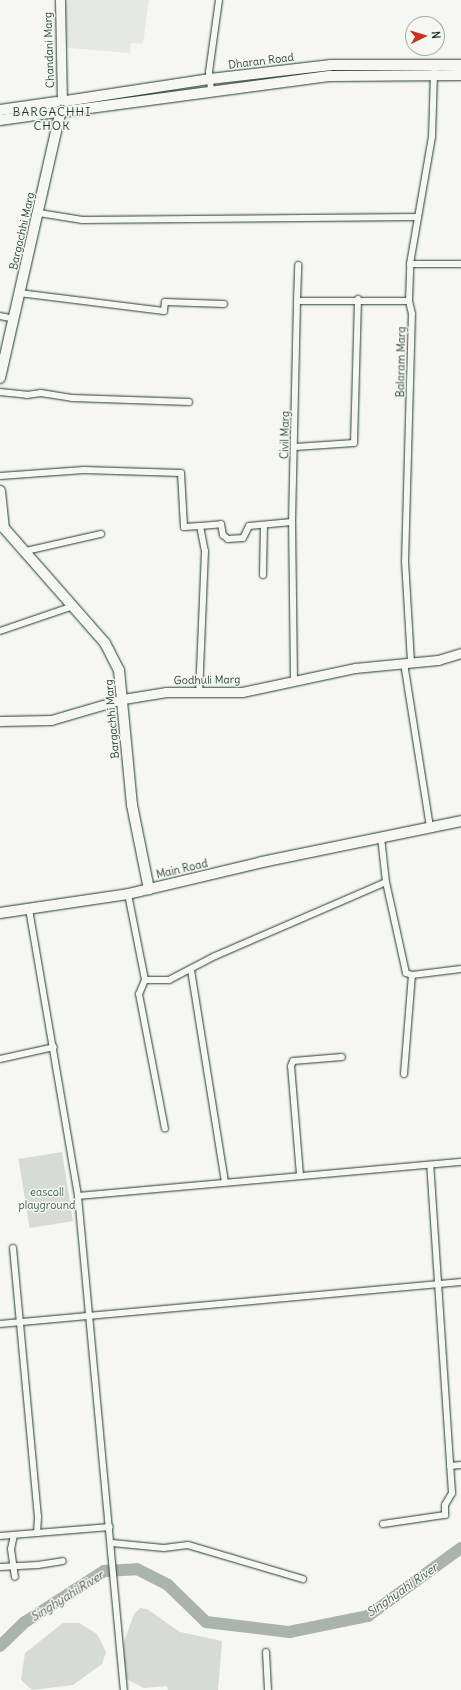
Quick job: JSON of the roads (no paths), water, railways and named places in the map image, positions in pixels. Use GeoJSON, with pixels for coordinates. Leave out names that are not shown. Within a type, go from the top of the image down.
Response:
{"type":"FeatureCollection","features":[{"type":"Feature","properties":{"kind":"main road","name":"Chandani Marg"},"geometry":{"type":"LineString","coordinates":[[60,0],[62,107]]}},
{"type":"Feature","properties":{"kind":"main road","name":"Dharan Road"},"geometry":{"type":"LineString","coordinates":[[62,107],[210,79],[331,65],[461,64]]}},
{"type":"Feature","properties":{"kind":"main road","name":"Dharan Road"},"geometry":{"type":"LineString","coordinates":[[62,107],[331,76],[461,75]]}},
{"type":"Feature","properties":{"kind":"main road"},"geometry":{"type":"LineString","coordinates":[[0,110],[62,107]]}},
{"type":"Feature","properties":{"kind":"main road"},"geometry":{"type":"LineString","coordinates":[[0,120],[62,107]]}},
{"type":"Feature","properties":{"kind":"main road","name":"Bargachhi Marg"},"geometry":{"type":"LineString","coordinates":[[0,378],[62,107]]}},
{"type":"Feature","properties":{"kind":"main road","name":"Bargachhi Marg"},"geometry":{"type":"LineString","coordinates":[[0,491],[2,529],[26,551],[73,606],[108,650],[119,670],[123,699],[132,805],[149,889]]}},
{"type":"Feature","properties":{"kind":"main road","name":"Godhuli Marg"},"geometry":{"type":"LineString","coordinates":[[0,721],[51,720],[123,699],[166,692],[242,692],[355,668],[438,660],[461,653]]}},
{"type":"Feature","properties":{"kind":"main road","name":"Main Road"},"geometry":{"type":"LineString","coordinates":[[0,913],[128,894],[461,821]]}},
{"type":"Feature","properties":{"kind":"main road","name":"Main Road"},"geometry":{"type":"LineString","coordinates":[[381,839],[461,826]]}},
{"type":"Feature","properties":{"kind":"street"},"geometry":{"type":"LineString","coordinates":[[211,90],[210,79],[219,0]]}},
{"type":"Feature","properties":{"kind":"street","name":"Balaram Marg"},"geometry":{"type":"LineString","coordinates":[[430,828],[408,662],[405,562],[412,314],[408,301],[410,264],[432,137],[434,65]]}},
{"type":"Feature","properties":{"kind":"street"},"geometry":{"type":"LineString","coordinates":[[39,212],[82,220],[418,217]]}},
{"type":"Feature","properties":{"kind":"street"},"geometry":{"type":"LineString","coordinates":[[410,264],[461,264]]}},
{"type":"Feature","properties":{"kind":"street","name":"Civil Marg"},"geometry":{"type":"LineString","coordinates":[[294,681],[292,522],[295,446],[298,265]]}},
{"type":"Feature","properties":{"kind":"street"},"geometry":{"type":"LineString","coordinates":[[19,293],[164,311],[165,302],[224,304]]}},
{"type":"Feature","properties":{"kind":"street"},"geometry":{"type":"LineString","coordinates":[[295,446],[354,443],[358,299]]}},
{"type":"Feature","properties":{"kind":"street"},"geometry":{"type":"LineString","coordinates":[[297,301],[358,299],[408,301]]}},
{"type":"Feature","properties":{"kind":"street"},"geometry":{"type":"LineString","coordinates":[[0,316],[14,319]]}},
{"type":"Feature","properties":{"kind":"street"},"geometry":{"type":"LineString","coordinates":[[0,392],[27,395],[41,392],[72,398],[190,402]]}},
{"type":"Feature","properties":{"kind":"street"},"geometry":{"type":"LineString","coordinates":[[0,476],[84,470],[177,471],[181,472],[183,480],[184,527],[221,524],[223,535],[228,538],[243,538],[249,526],[292,522]]}},
{"type":"Feature","properties":{"kind":"street"},"geometry":{"type":"LineString","coordinates":[[263,575],[264,525]]}},
{"type":"Feature","properties":{"kind":"street"},"geometry":{"type":"LineString","coordinates":[[199,692],[205,551],[200,526]]}},
{"type":"Feature","properties":{"kind":"street"},"geometry":{"type":"LineString","coordinates":[[26,551],[101,534]]}},
{"type":"Feature","properties":{"kind":"street"},"geometry":{"type":"LineString","coordinates":[[0,631],[73,606]]}},
{"type":"Feature","properties":{"kind":"street"},"geometry":{"type":"LineString","coordinates":[[381,839],[386,882],[406,973],[412,975],[461,969]]}},
{"type":"Feature","properties":{"kind":"street"},"geometry":{"type":"LineString","coordinates":[[145,980],[169,980],[191,970],[215,956],[386,882]]}},
{"type":"Feature","properties":{"kind":"street"},"geometry":{"type":"LineString","coordinates":[[128,894],[145,980],[139,994],[165,1129]]}},
{"type":"Feature","properties":{"kind":"street"},"geometry":{"type":"LineString","coordinates":[[29,908],[54,1047],[78,1196],[91,1315],[124,1690]]}},
{"type":"Feature","properties":{"kind":"street"},"geometry":{"type":"LineString","coordinates":[[191,970],[225,1182]]}},
{"type":"Feature","properties":{"kind":"street"},"geometry":{"type":"LineString","coordinates":[[404,1074],[412,975]]}},
{"type":"Feature","properties":{"kind":"street"},"geometry":{"type":"LineString","coordinates":[[0,1059],[54,1047]]}},
{"type":"Feature","properties":{"kind":"street"},"geometry":{"type":"LineString","coordinates":[[300,1174],[291,1066],[293,1061],[342,1057]]}},
{"type":"Feature","properties":{"kind":"street"},"geometry":{"type":"LineString","coordinates":[[78,1196],[300,1174],[461,1162]]}},
{"type":"Feature","properties":{"kind":"street"},"geometry":{"type":"LineString","coordinates":[[383,1524],[445,1515],[445,1505],[452,1493],[436,1284],[430,1165]]}},
{"type":"Feature","properties":{"kind":"street"},"geometry":{"type":"LineString","coordinates":[[13,1248],[38,1516],[37,1533]]}},
{"type":"Feature","properties":{"kind":"street"},"geometry":{"type":"LineString","coordinates":[[0,1324],[461,1282]]}},
{"type":"Feature","properties":{"kind":"street"},"geometry":{"type":"LineString","coordinates":[[450,1466],[461,1465]]}},
{"type":"Feature","properties":{"kind":"street"},"geometry":{"type":"LineString","coordinates":[[0,1536],[110,1527]]}},
{"type":"Feature","properties":{"kind":"street"},"geometry":{"type":"LineString","coordinates":[[14,1534],[11,1548],[15,1578]]}},
{"type":"Feature","properties":{"kind":"street"},"geometry":{"type":"LineString","coordinates":[[112,1546],[164,1548],[188,1545],[303,1579]]}},
{"type":"Feature","properties":{"kind":"street"},"geometry":{"type":"LineString","coordinates":[[0,1567],[38,1565],[63,1561]]}},
{"type":"Feature","properties":{"kind":"street"},"geometry":{"type":"LineString","coordinates":[[266,1652],[268,1690]]}},
{"type":"Feature","properties":{"kind":"waterway","name":"Singhyahi River"},"geometry":{"type":"LineString","coordinates":[[0,1646],[25,1622],[104,1571],[137,1569],[168,1585],[206,1622],[289,1632],[368,1616],[461,1548]]}},
{"type":"Feature","properties":{"kind":"district","name":"BARGACHHI CHOK"},"geometry":{"type":"Point","coordinates":[52,119]}},
{"type":"Feature","properties":{"kind":"park label","name":"eascoll playground"},"geometry":{"type":"Point","coordinates":[47,1199]}}]}
